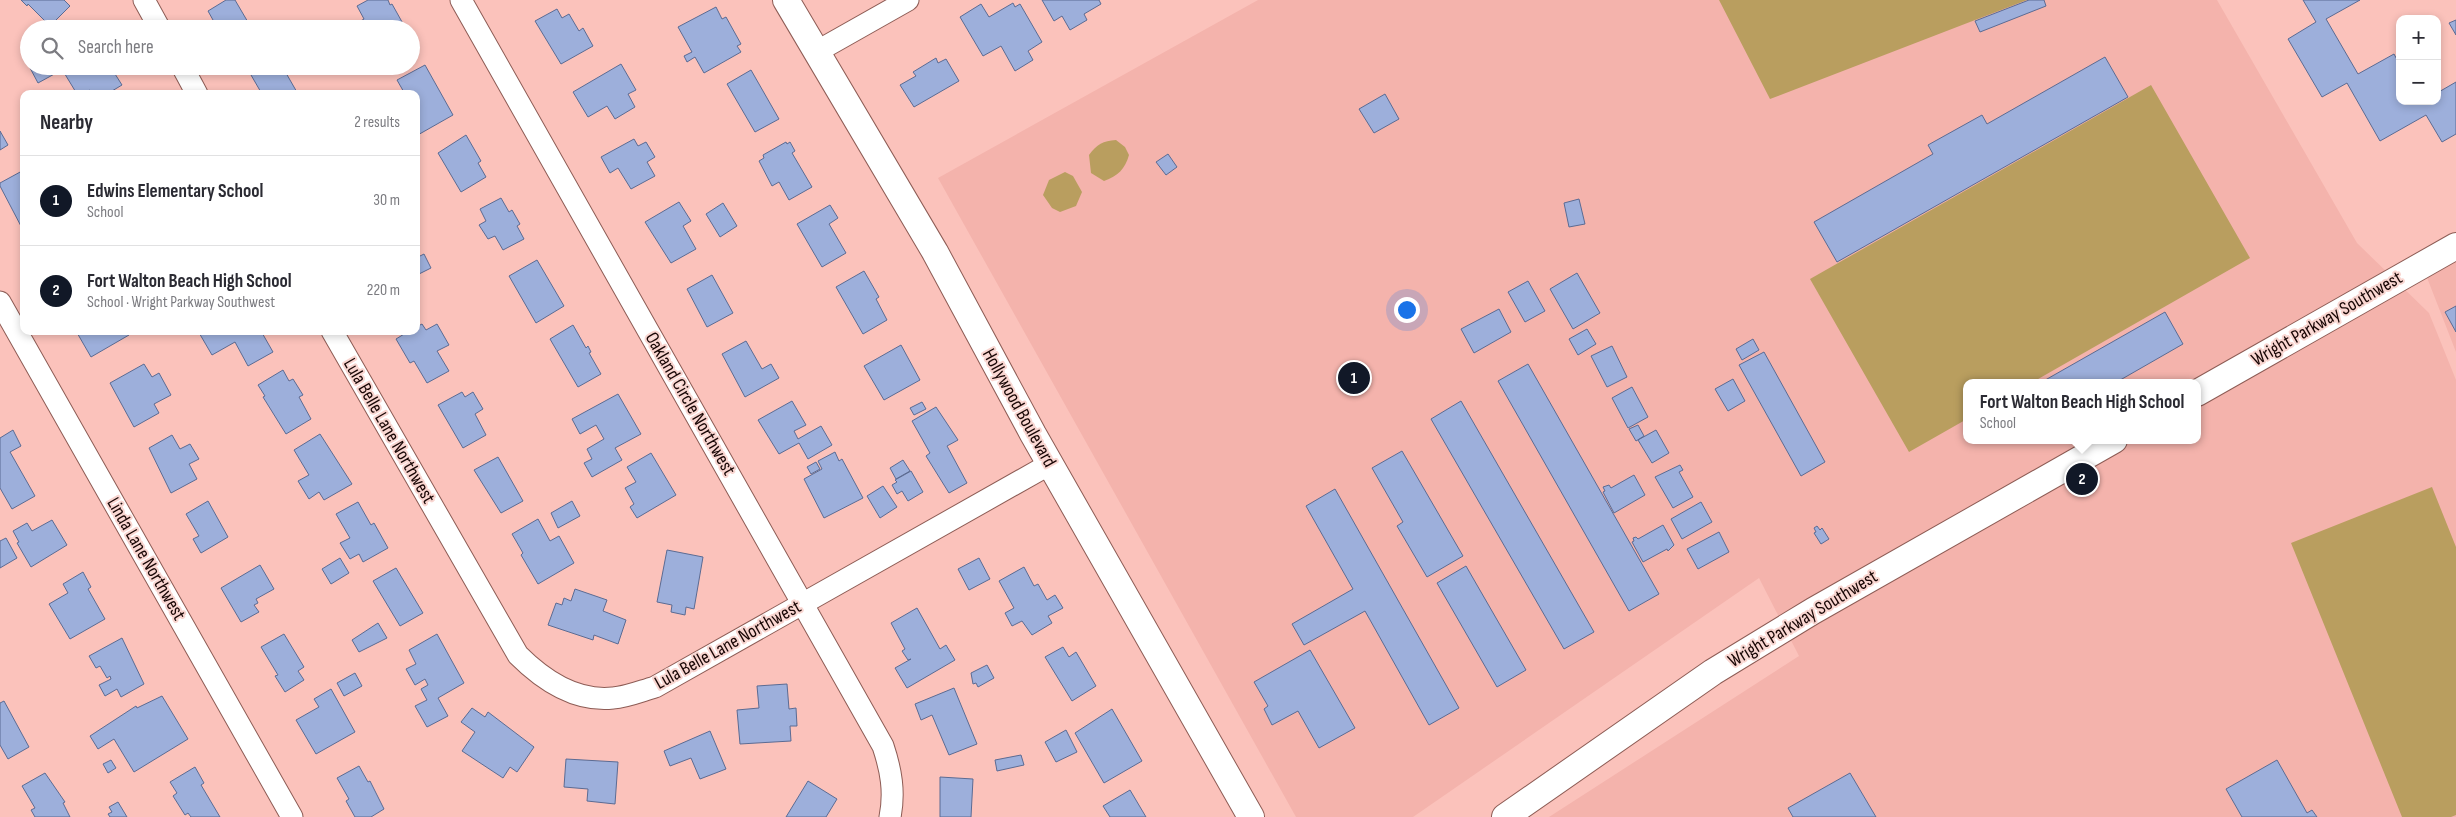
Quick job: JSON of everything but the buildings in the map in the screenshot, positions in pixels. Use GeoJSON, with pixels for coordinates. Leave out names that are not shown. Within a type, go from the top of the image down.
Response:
{"type":"FeatureCollection","features":[{"type":"Feature","properties":{"kind":"street"},"geometry":{"type":"LineString","coordinates":[[144,0],[155,20]]}},
{"type":"Feature","properties":{"kind":"street","name":"Oakland Circle Northwest"},"geometry":{"type":"LineString","coordinates":[[461,0],[883,746],[893,786],[890,817]]}},
{"type":"Feature","properties":{"kind":"street","name":"Hollywood Boulevard"},"geometry":{"type":"LineString","coordinates":[[786,0],[935,252],[1050,464],[1251,817]]}},
{"type":"Feature","properties":{"kind":"street"},"geometry":{"type":"LineString","coordinates":[[816,52],[908,0]]}},
{"type":"Feature","properties":{"kind":"street"},"geometry":{"type":"LineString","coordinates":[[187,75],[195,90]]}},
{"type":"Feature","properties":{"kind":"street","name":"Wright Parkway Southwest"},"geometry":{"type":"LineString","coordinates":[[2201,391],[2456,246]]}},
{"type":"Feature","properties":{"kind":"street","name":"Linda Lane Northwest"},"geometry":{"type":"LineString","coordinates":[[0,302],[292,817]]}},
{"type":"Feature","properties":{"kind":"street","name":"Lula Belle Lane Northwest"},"geometry":{"type":"LineString","coordinates":[[334,335],[507,639],[529,666],[550,682],[567,691],[590,697],[613,698],[655,687],[1050,464]]}},
{"type":"Feature","properties":{"kind":"street","name":"Wright Parkway Southwest"},"geometry":{"type":"LineString","coordinates":[[1505,817],[1661,706],[1721,668],[1813,611],[2107,444]]}},
{"type":"Feature","properties":{"kind":"shaded area"},"geometry":{"type":"Polygon","coordinates":[[[1258,0],[2217,0],[2357,243],[2429,313],[2456,380],[2456,817],[1549,817],[1799,656],[1759,578],[1413,817],[1296,817],[938,178],[1258,0]]]}},
{"type":"Feature","properties":{"kind":"shaded area"},"geometry":{"type":"Polygon","coordinates":[[[1719,0],[2027,0],[1770,99],[1719,0]]]}},
{"type":"Feature","properties":{"kind":"shaded area"},"geometry":{"type":"Polygon","coordinates":[[[2151,85],[2250,258],[2038,379],[1963,379],[1963,421],[1909,452],[1810,279],[2151,85]]]}},
{"type":"Feature","properties":{"kind":"shaded area"},"geometry":{"type":"Polygon","coordinates":[[[1116,140],[1125,147],[1129,155],[1120,171],[1104,181],[1091,173],[1089,155],[1101,144],[1116,140]]]}},
{"type":"Feature","properties":{"kind":"shaded area"},"geometry":{"type":"Polygon","coordinates":[[[1065,172],[1073,176],[1082,192],[1076,206],[1060,212],[1052,208],[1043,195],[1049,180],[1065,172]]]}},
{"type":"Feature","properties":{"kind":"shaded area"},"geometry":{"type":"Polygon","coordinates":[[[2456,258],[2456,352],[2426,275],[2456,258]]]}},
{"type":"Feature","properties":{"kind":"shaded area"},"geometry":{"type":"Polygon","coordinates":[[[2432,487],[2456,547],[2456,815],[2451,817],[2402,817],[2291,543],[2432,487]]]}},
{"type":"Feature","properties":{"kind":"place","name":"Edwins Elementary School"},"geometry":{"type":"Point","coordinates":[1354,378]}},
{"type":"Feature","properties":{"kind":"place","name":"Fort Walton Beach High School"},"geometry":{"type":"Point","coordinates":[2082,479]}}]}
